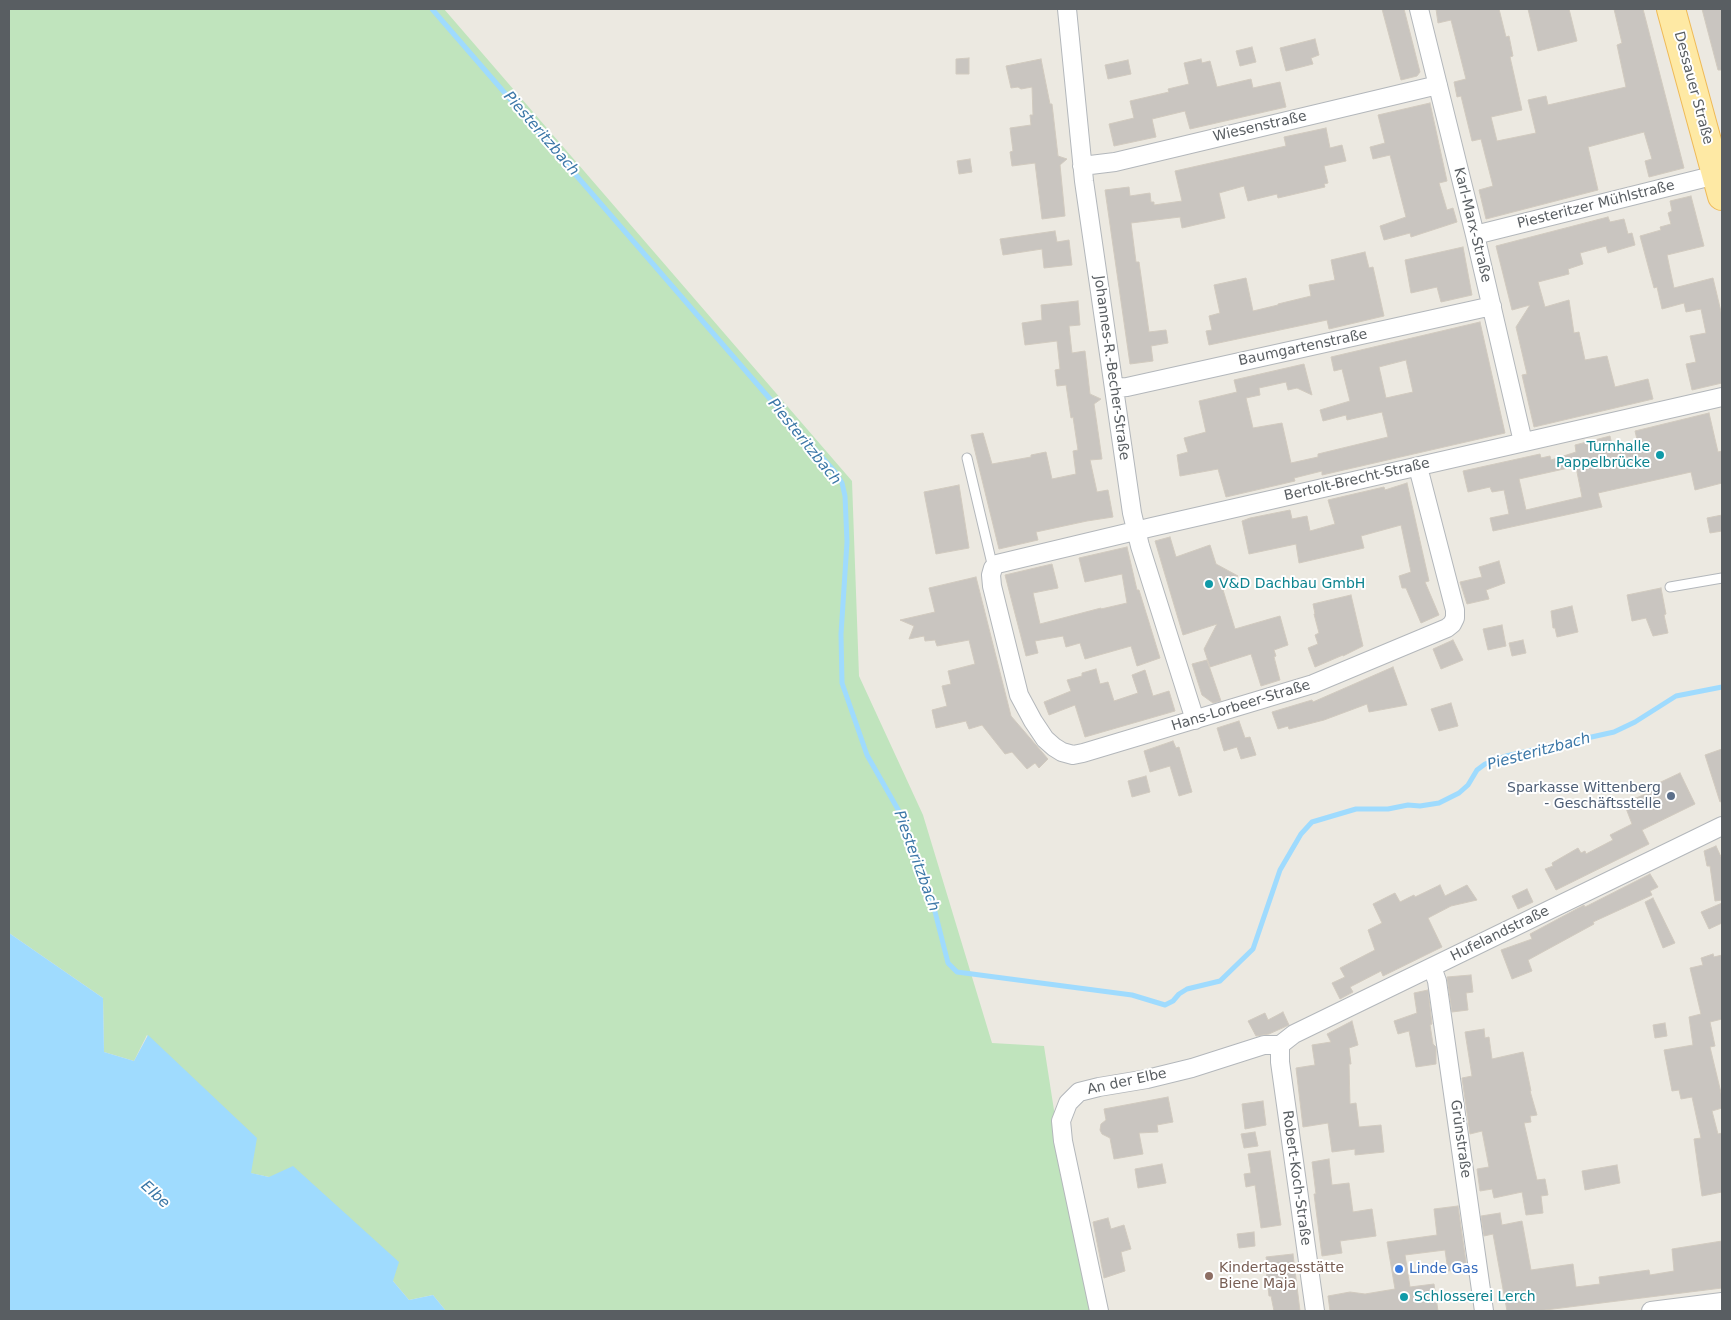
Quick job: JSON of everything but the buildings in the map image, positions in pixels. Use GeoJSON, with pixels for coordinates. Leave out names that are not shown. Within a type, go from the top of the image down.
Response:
{"type":"FeatureCollection","features":[{"type":"Feature","properties":{"kind":"main road","name":"Dessauer Straße"},"geometry":{"type":"LineString","coordinates":[[1671,9],[1719,186]]}},
{"type":"Feature","properties":{"kind":"street","name":"Johannes-R.-Becher-Straße"},"geometry":{"type":"LineString","coordinates":[[1067,9],[1082,166],[1132,513],[1195,720]]}},
{"type":"Feature","properties":{"kind":"street","name":"Karl-Marx-Straße"},"geometry":{"type":"LineString","coordinates":[[1419,9],[1475,235],[1523,442]]}},
{"type":"Feature","properties":{"kind":"street","name":"Wiesenstraße"},"geometry":{"type":"LineString","coordinates":[[1082,166],[1115,162],[1438,85]]}},
{"type":"Feature","properties":{"kind":"street","name":"Piesteritzer Mühlstraße"},"geometry":{"type":"LineString","coordinates":[[1475,235],[1719,186]]}},
{"type":"Feature","properties":{"kind":"street","name":"Baumgartenstraße"},"geometry":{"type":"LineString","coordinates":[[1114,388],[1492,306]]}},
{"type":"Feature","properties":{"kind":"street","name":"Bertolt-Brecht-Straße"},"geometry":{"type":"LineString","coordinates":[[993,568],[1004,562],[1136,531],[1722,397]]}},
{"type":"Feature","properties":{"kind":"street","name":"Hans-Lorbeer-Straße"},"geometry":{"type":"LineString","coordinates":[[993,568],[991,575],[992,586],[1020,695],[1033,721],[1054,747],[1062,752],[1083,753],[1332,678],[1447,628],[1452,624],[1455,618],[1454,610],[1418,467]]}},
{"type":"Feature","properties":{"kind":"street","name":"Hufelandstraße"},"geometry":{"type":"LineString","coordinates":[[1280,1045],[1294,1034],[1722,826]]}},
{"type":"Feature","properties":{"kind":"street","name":"Grünstraße"},"geometry":{"type":"LineString","coordinates":[[1432,967],[1437,981],[1484,1311]]}},
{"type":"Feature","properties":{"kind":"street","name":"An der Elbe"},"geometry":{"type":"LineString","coordinates":[[1099,1311],[1063,1142],[1061,1121],[1068,1103],[1079,1092],[1192,1068],[1264,1045],[1280,1045]]}},
{"type":"Feature","properties":{"kind":"street","name":"Robert-Koch-Straße"},"geometry":{"type":"LineString","coordinates":[[1280,1045],[1280,1062],[1315,1311]]}},
{"type":"Feature","properties":{"kind":"street"},"geometry":{"type":"LineString","coordinates":[[1651,1311],[1722,1302]]}},
{"type":"Feature","properties":{"kind":"lane"},"geometry":{"type":"LineString","coordinates":[[967,458],[993,568]]}},
{"type":"Feature","properties":{"kind":"lane"},"geometry":{"type":"LineString","coordinates":[[1670,587],[1722,578]]}},
{"type":"Feature","properties":{"kind":"green space"},"geometry":{"type":"Polygon","coordinates":[[[9,9],[444,9],[852,481],[859,676],[923,815],[992,1043],[1044,1046],[1056,1123],[1094,1311],[446,1311],[433,1295],[409,1300],[393,1281],[269,1177],[250,1173],[147,1035],[134,1061],[104,1052],[103,998],[9,933],[9,9]]]}},
{"type":"Feature","properties":{"kind":"water","name":"Elbe"},"geometry":{"type":"Polygon","coordinates":[[[9,933],[103,998],[104,1052],[134,1061],[148,1035],[257,1138],[251,1173],[269,1177],[293,1166],[399,1262],[393,1281],[409,1300],[433,1295],[446,1311],[9,1311],[9,933]]]}},
{"type":"Feature","properties":{"kind":"waterway","name":"Piesteritzbach"},"geometry":{"type":"LineString","coordinates":[[432,9],[836,473],[842,483],[845,496],[847,542],[841,634],[842,683],[867,755],[900,813],[932,900],[948,963],[957,972],[1132,995],[1165,1005],[1187,989],[1220,981],[1253,949],[1280,870],[1301,834],[1312,822],[1356,809],[1388,809],[1408,805],[1420,806],[1439,803],[1459,793],[1468,785],[1477,770],[1485,764],[1506,756],[1614,732],[1635,722],[1676,696],[1722,687]]}},
{"type":"Feature","properties":{"kind":"place","name":"Turnhalle Pappelbrücke"},"geometry":{"type":"Point","coordinates":[1660,455]}},
{"type":"Feature","properties":{"kind":"place","name":"V&D Dachbau GmbH"},"geometry":{"type":"Point","coordinates":[1209,584]}},
{"type":"Feature","properties":{"kind":"place","name":"Sparkasse Wittenberg - Geschäftsstelle"},"geometry":{"type":"Point","coordinates":[1671,796]}},
{"type":"Feature","properties":{"kind":"place","name":"Linde Gas"},"geometry":{"type":"Point","coordinates":[1399,1269]}},
{"type":"Feature","properties":{"kind":"place","name":"Kindertagesstätte Biene Maja"},"geometry":{"type":"Point","coordinates":[1209,1276]}},
{"type":"Feature","properties":{"kind":"place","name":"Schlosserei Lerch"},"geometry":{"type":"Point","coordinates":[1404,1297]}}]}
